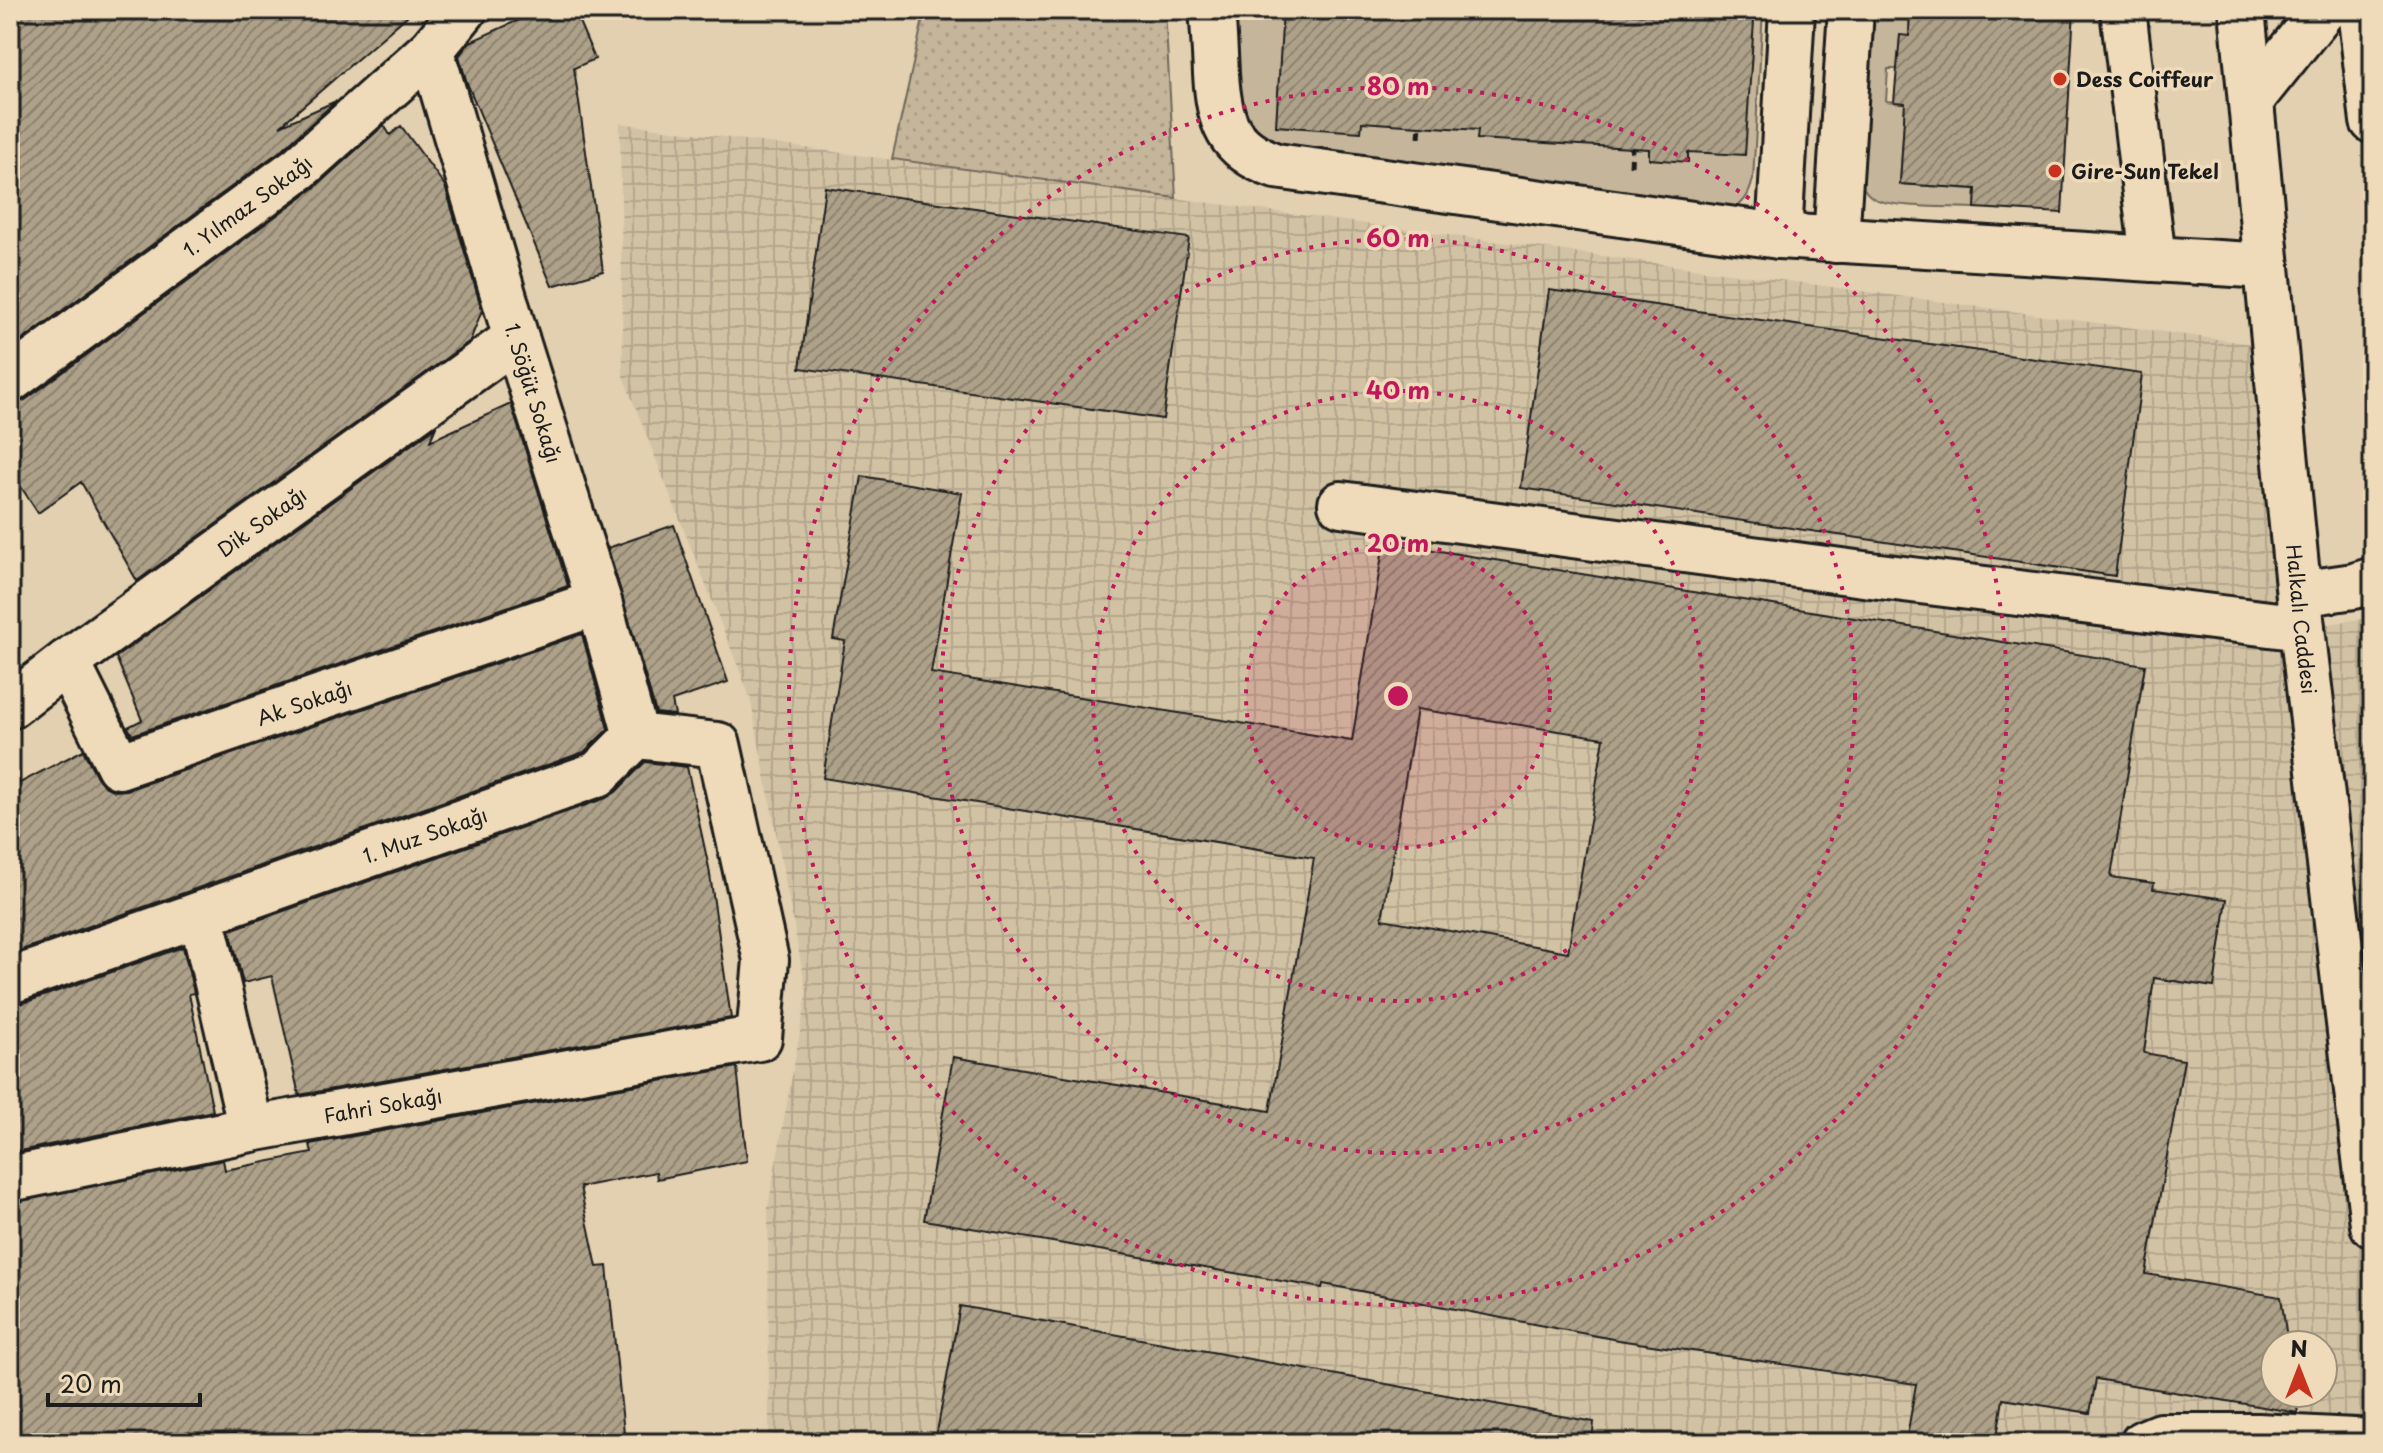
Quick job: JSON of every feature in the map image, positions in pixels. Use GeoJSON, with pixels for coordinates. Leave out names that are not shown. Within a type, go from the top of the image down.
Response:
{"type":"FeatureCollection","features":[{"type":"Feature","properties":{"kind":"street","name":"1. Yılmaz Sokağı"},"geometry":{"type":"LineString","coordinates":[[10,380],[299,168],[431,50],[464,10]]}},
{"type":"Feature","properties":{"kind":"street"},"geometry":{"type":"LineString","coordinates":[[1212,10],[1218,100],[1224,125],[1236,143],[1255,159],[1276,166],[1779,236],[2267,266]]}},
{"type":"Feature","properties":{"kind":"street"},"geometry":{"type":"LineString","coordinates":[[1779,236],[1792,10]]}},
{"type":"Feature","properties":{"kind":"street"},"geometry":{"type":"LineString","coordinates":[[1836,240],[1851,10]]}},
{"type":"Feature","properties":{"kind":"street"},"geometry":{"type":"LineString","coordinates":[[2123,10],[2153,259]]}},
{"type":"Feature","properties":{"kind":"street","name":"Halkalı Caddesi"},"geometry":{"type":"LineString","coordinates":[[2242,10],[2301,611],[2373,1225]]}},
{"type":"Feature","properties":{"kind":"street"},"geometry":{"type":"LineString","coordinates":[[2251,100],[2323,10]]}},
{"type":"Feature","properties":{"kind":"street"},"geometry":{"type":"LineString","coordinates":[[2360,10],[2373,121]]}},
{"type":"Feature","properties":{"kind":"street","name":"1. Söğüt Sokağı"},"geometry":{"type":"LineString","coordinates":[[431,50],[516,338],[599,602],[636,736]]}},
{"type":"Feature","properties":{"kind":"street","name":"Dik Sokağı"},"geometry":{"type":"LineString","coordinates":[[10,706],[516,338]]}},
{"type":"Feature","properties":{"kind":"street"},"geometry":{"type":"LineString","coordinates":[[1341,504],[1871,575],[2301,611],[2373,580]]}},
{"type":"Feature","properties":{"kind":"street","name":"Ak Sokağı"},"geometry":{"type":"LineString","coordinates":[[67,662],[119,766],[599,602]]}},
{"type":"Feature","properties":{"kind":"street","name":"1. Muz Sokağı"},"geometry":{"type":"LineString","coordinates":[[10,981],[598,774],[636,736]]}},
{"type":"Feature","properties":{"kind":"street","name":"Fahri Sokağı"},"geometry":{"type":"LineString","coordinates":[[10,1179],[251,1129],[759,1038],[766,960],[718,745],[636,736]]}},
{"type":"Feature","properties":{"kind":"street"},"geometry":{"type":"LineString","coordinates":[[201,914],[251,1129]]}},
{"type":"Feature","properties":{"kind":"street"},"geometry":{"type":"LineString","coordinates":[[2143,1443],[2160,1436],[2258,1436],[2373,1442]]}},
{"type":"Feature","properties":{"kind":"shaded area"},"geometry":{"type":"Polygon","coordinates":[[[925,10],[1165,10],[1176,198],[892,159],[925,10]]]}},
{"type":"Feature","properties":{"kind":"shaded area"},"geometry":{"type":"Polygon","coordinates":[[[1227,10],[1763,10],[1753,179],[1748,195],[1728,212],[1280,152],[1237,119],[1227,10]]]}},
{"type":"Feature","properties":{"kind":"shaded area"},"geometry":{"type":"Polygon","coordinates":[[[1865,10],[1910,10],[1909,36],[1900,36],[1898,69],[1888,69],[1886,101],[1905,103],[1900,184],[1976,189],[1975,208],[1881,201],[1868,194],[1857,178],[1865,10]]]}},
{"type":"Feature","properties":{"kind":"shaded area"},"geometry":{"type":"Polygon","coordinates":[[[620,123],[2275,347],[2303,628],[2373,617],[2373,1443],[769,1443],[768,1207],[807,994],[750,697],[623,376],[620,123]]]}},
{"type":"Feature","properties":{"kind":"building"},"geometry":{"type":"Polygon","coordinates":[[[10,10],[414,10],[280,126],[336,101],[283,149],[10,349],[10,10]]]}},
{"type":"Feature","properties":{"kind":"building"},"geometry":{"type":"Polygon","coordinates":[[[541,10],[574,10],[595,59],[574,68],[603,271],[552,286],[467,83],[459,56],[470,42],[541,10]]]}},
{"type":"Feature","properties":{"kind":"building"},"geometry":{"type":"Polygon","coordinates":[[[1283,10],[1446,10],[1552,18],[1552,10],[1570,10],[1754,21],[1745,155],[1688,152],[1688,162],[1649,159],[1649,149],[1477,139],[1478,130],[1362,122],[1361,132],[1276,126],[1283,10]]]}},
{"type":"Feature","properties":{"kind":"building"},"geometry":{"type":"Polygon","coordinates":[[[1910,10],[2074,10],[2062,213],[1975,208],[1976,189],[1900,184],[1905,103],[1894,102],[1900,35],[1909,36],[1910,10]]]}},
{"type":"Feature","properties":{"kind":"building"},"geometry":{"type":"Polygon","coordinates":[[[384,125],[390,135],[401,126],[445,186],[482,310],[470,341],[137,581],[81,482],[38,513],[10,470],[10,405],[25,400],[314,188],[384,125]]]}},
{"type":"Feature","properties":{"kind":"building"},"geometry":{"type":"Polygon","coordinates":[[[825,187],[1189,238],[1163,419],[800,368],[825,187]]]}},
{"type":"Feature","properties":{"kind":"building"},"geometry":{"type":"Polygon","coordinates":[[[1549,290],[2142,374],[2115,576],[1521,488],[1549,290]]]}},
{"type":"Feature","properties":{"kind":"building"},"geometry":{"type":"Polygon","coordinates":[[[511,404],[568,586],[132,735],[128,727],[142,720],[116,657],[436,427],[430,441],[511,404]]]}},
{"type":"Feature","properties":{"kind":"building"},"geometry":{"type":"Polygon","coordinates":[[[862,476],[962,493],[931,673],[1352,741],[1384,542],[2145,665],[2111,877],[2154,883],[2153,889],[2227,899],[2214,987],[2154,978],[2144,1053],[2184,1060],[2146,1274],[2281,1297],[2286,1329],[2259,1329],[2259,1406],[2096,1379],[2090,1413],[2003,1399],[1996,1443],[1906,1443],[1916,1384],[1618,1340],[1323,1284],[1322,1288],[924,1220],[953,1057],[1270,1111],[1314,858],[823,778],[845,641],[833,639],[862,476]],[[1417,709],[1382,919],[1568,952],[1604,738],[1417,709]]]}},
{"type":"Feature","properties":{"kind":"building"},"geometry":{"type":"Polygon","coordinates":[[[674,525],[728,682],[672,701],[675,715],[656,713],[608,548],[674,525]]]}},
{"type":"Feature","properties":{"kind":"building"},"geometry":{"type":"Polygon","coordinates":[[[582,634],[608,729],[584,752],[10,954],[10,788],[83,750],[104,786],[115,791],[127,790],[582,634]]]}},
{"type":"Feature","properties":{"kind":"building"},"geometry":{"type":"Polygon","coordinates":[[[645,762],[687,767],[709,868],[731,1018],[299,1095],[272,976],[243,983],[230,930],[606,798],[645,762]]]}},
{"type":"Feature","properties":{"kind":"building"},"geometry":{"type":"Polygon","coordinates":[[[183,947],[194,993],[189,994],[213,1111],[10,1153],[10,1005],[18,1005],[183,947]]]}},
{"type":"Feature","properties":{"kind":"building"},"geometry":{"type":"Polygon","coordinates":[[[737,1067],[747,1161],[657,1179],[656,1172],[580,1187],[597,1267],[607,1266],[625,1443],[236,1443],[235,1434],[165,1443],[13,1443],[10,1423],[10,1203],[223,1160],[225,1170],[312,1153],[310,1144],[737,1067]]]}},
{"type":"Feature","properties":{"kind":"building"},"geometry":{"type":"Polygon","coordinates":[[[960,1306],[1594,1422],[1592,1443],[935,1443],[960,1306]]]}},
{"type":"Feature","properties":{"kind":"building"},"geometry":{"type":"Polygon","coordinates":[[[2274,1409],[2297,1409],[2298,1413],[2274,1409]]]}},
{"type":"Feature","properties":{"kind":"place","name":"Dess Coiffeur"},"geometry":{"type":"Point","coordinates":[2060,79]}},
{"type":"Feature","properties":{"kind":"place","name":"Gire-Sun Tekel"},"geometry":{"type":"Point","coordinates":[2055,171]}}]}
